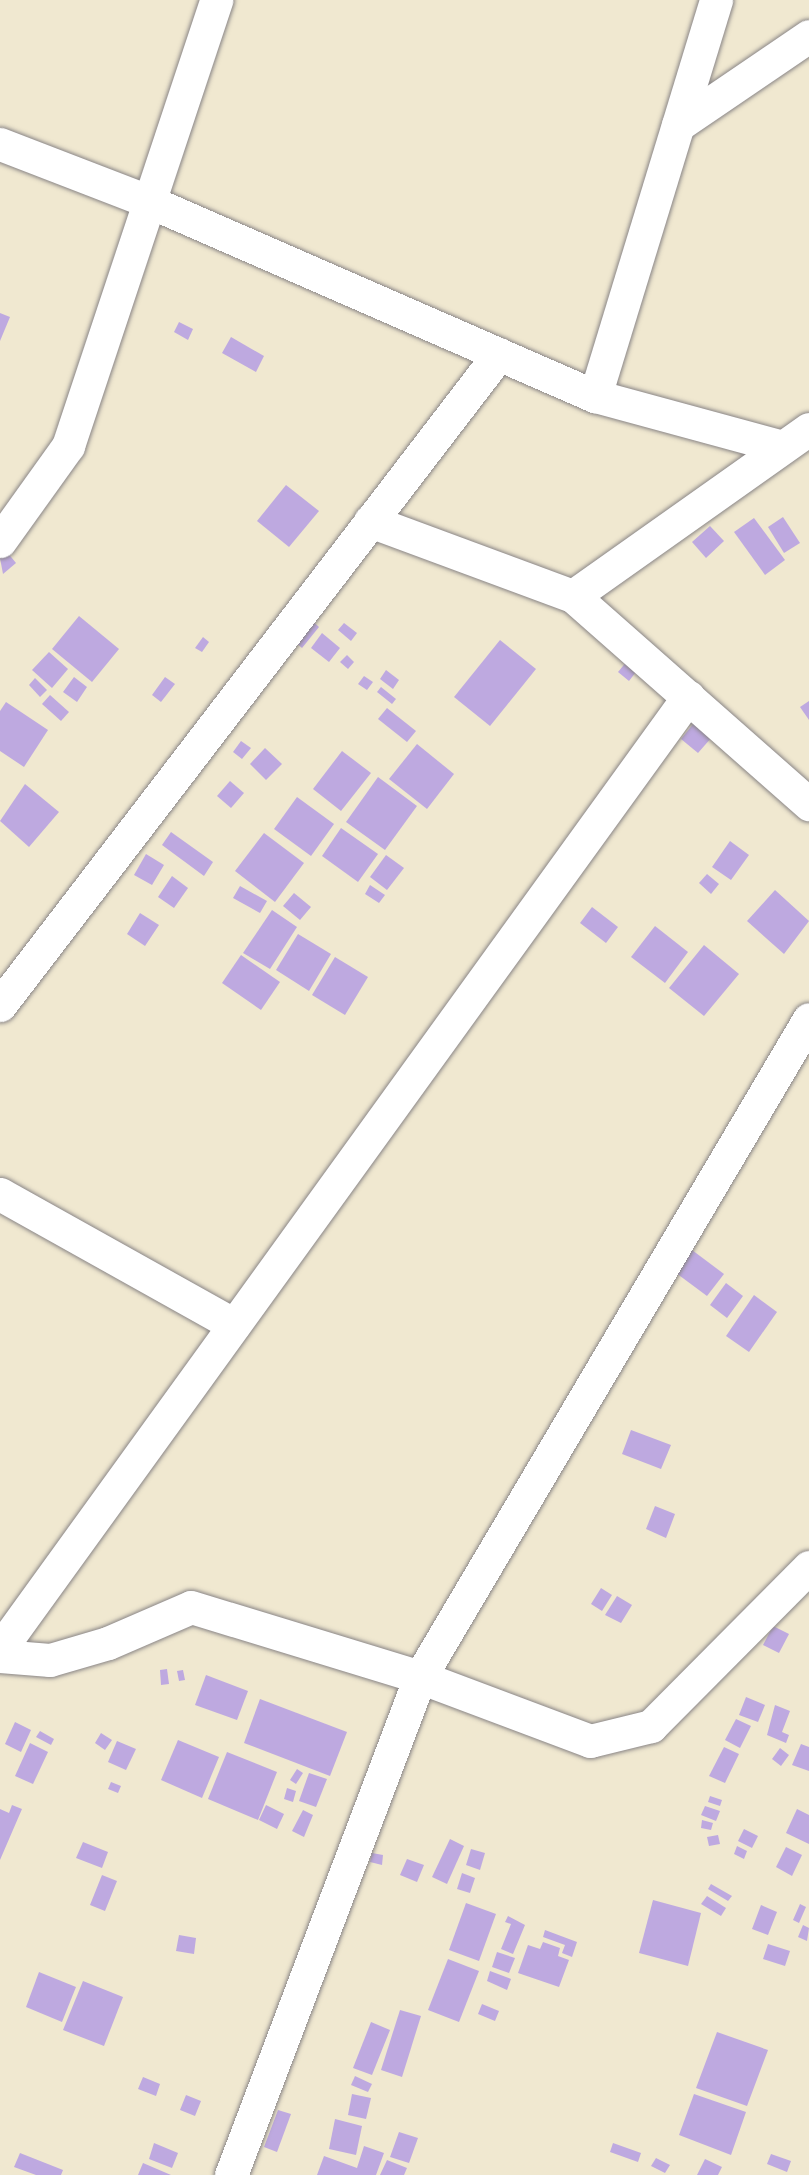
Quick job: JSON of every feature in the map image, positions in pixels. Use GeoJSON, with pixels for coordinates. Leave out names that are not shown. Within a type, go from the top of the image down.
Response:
{"type":"FeatureCollection","features":[{"type":"Feature","properties":{"kind":"street"},"geometry":{"type":"LineString","coordinates":[[0,541],[68,446],[216,0]]}},
{"type":"Feature","properties":{"kind":"street"},"geometry":{"type":"LineString","coordinates":[[595,396],[716,0]]}},
{"type":"Feature","properties":{"kind":"street"},"geometry":{"type":"LineString","coordinates":[[678,125],[809,36]]}},
{"type":"Feature","properties":{"kind":"street"},"geometry":{"type":"LineString","coordinates":[[0,144],[148,201],[595,396],[779,446]]}},
{"type":"Feature","properties":{"kind":"street"},"geometry":{"type":"LineString","coordinates":[[0,1005],[498,354]]}},
{"type":"Feature","properties":{"kind":"street"},"geometry":{"type":"LineString","coordinates":[[573,596],[779,446],[809,429]]}},
{"type":"Feature","properties":{"kind":"street"},"geometry":{"type":"LineString","coordinates":[[370,521],[573,596],[809,804]]}},
{"type":"Feature","properties":{"kind":"street"},"geometry":{"type":"LineString","coordinates":[[0,1649],[688,697]]}},
{"type":"Feature","properties":{"kind":"street"},"geometry":{"type":"LineString","coordinates":[[231,2175],[420,1677],[809,1019]]}},
{"type":"Feature","properties":{"kind":"street"},"geometry":{"type":"LineString","coordinates":[[0,1194],[234,1325]]}},
{"type":"Feature","properties":{"kind":"street"},"geometry":{"type":"LineString","coordinates":[[0,1656],[50,1660],[108,1643],[191,1607],[420,1677],[590,1741],[651,1726],[809,1567]]}},
{"type":"Feature","properties":{"kind":"building"},"geometry":{"type":"Polygon","coordinates":[[[0,313],[10,317],[0,341],[0,313]]]}},
{"type":"Feature","properties":{"kind":"building"},"geometry":{"type":"Polygon","coordinates":[[[179,322],[193,329],[188,340],[174,332],[179,322]]]}},
{"type":"Feature","properties":{"kind":"building"},"geometry":{"type":"Polygon","coordinates":[[[231,337],[264,356],[256,372],[222,353],[231,337]]]}},
{"type":"Feature","properties":{"kind":"building"},"geometry":{"type":"Polygon","coordinates":[[[286,485],[319,511],[289,547],[257,521],[286,485]]]}},
{"type":"Feature","properties":{"kind":"building"},"geometry":{"type":"Polygon","coordinates":[[[783,517],[800,543],[784,553],[768,527],[783,517]]]}},
{"type":"Feature","properties":{"kind":"building"},"geometry":{"type":"Polygon","coordinates":[[[754,518],[785,560],[765,575],[734,532],[754,518]]]}},
{"type":"Feature","properties":{"kind":"building"},"geometry":{"type":"Polygon","coordinates":[[[710,526],[724,541],[706,558],[692,542],[710,526]]]}},
{"type":"Feature","properties":{"kind":"building"},"geometry":{"type":"Polygon","coordinates":[[[7,552],[16,563],[3,574],[0,558],[7,552]]]}},
{"type":"Feature","properties":{"kind":"building"},"geometry":{"type":"Polygon","coordinates":[[[79,616],[119,649],[92,682],[52,649],[79,616]]]}},
{"type":"Feature","properties":{"kind":"building"},"geometry":{"type":"Polygon","coordinates":[[[310,619],[319,627],[302,648],[293,640],[310,619]]]}},
{"type":"Feature","properties":{"kind":"building"},"geometry":{"type":"Polygon","coordinates":[[[344,623],[357,633],[351,641],[338,630],[344,623]]]}},
{"type":"Feature","properties":{"kind":"building"},"geometry":{"type":"Polygon","coordinates":[[[322,633],[340,648],[329,662],[311,648],[322,633]]]}},
{"type":"Feature","properties":{"kind":"building"},"geometry":{"type":"Polygon","coordinates":[[[203,637],[209,642],[202,652],[195,648],[203,637]]]}},
{"type":"Feature","properties":{"kind":"building"},"geometry":{"type":"Polygon","coordinates":[[[500,640],[536,669],[490,726],[454,697],[500,640]]]}},
{"type":"Feature","properties":{"kind":"building"},"geometry":{"type":"Polygon","coordinates":[[[49,652],[68,669],[52,688],[32,670],[49,652]]]}},
{"type":"Feature","properties":{"kind":"building"},"geometry":{"type":"Polygon","coordinates":[[[347,655],[354,662],[348,669],[340,662],[347,655]]]}},
{"type":"Feature","properties":{"kind":"building"},"geometry":{"type":"Polygon","coordinates":[[[628,660],[639,668],[629,681],[618,672],[628,660]]]}},
{"type":"Feature","properties":{"kind":"building"},"geometry":{"type":"Polygon","coordinates":[[[386,670],[399,680],[393,689],[380,679],[386,670]]]}},
{"type":"Feature","properties":{"kind":"building"},"geometry":{"type":"Polygon","coordinates":[[[364,676],[373,682],[367,690],[358,684],[364,676]]]}},
{"type":"Feature","properties":{"kind":"building"},"geometry":{"type":"Polygon","coordinates":[[[74,677],[87,687],[77,702],[63,692],[74,677]]]}},
{"type":"Feature","properties":{"kind":"building"},"geometry":{"type":"Polygon","coordinates":[[[165,677],[175,684],[161,702],[152,695],[165,677]]]}},
{"type":"Feature","properties":{"kind":"building"},"geometry":{"type":"Polygon","coordinates":[[[35,678],[47,690],[40,697],[29,685],[35,678]]]}},
{"type":"Feature","properties":{"kind":"building"},"geometry":{"type":"Polygon","coordinates":[[[381,687],[396,699],[392,704],[377,692],[381,687]]]}},
{"type":"Feature","properties":{"kind":"building"},"geometry":{"type":"Polygon","coordinates":[[[50,695],[69,712],[61,721],[42,704],[50,695]]]}},
{"type":"Feature","properties":{"kind":"building"},"geometry":{"type":"Polygon","coordinates":[[[809,701],[809,720],[800,707],[809,701]]]}},
{"type":"Feature","properties":{"kind":"building"},"geometry":{"type":"Polygon","coordinates":[[[6,702],[48,730],[24,767],[0,751],[0,711],[6,702]]]}},
{"type":"Feature","properties":{"kind":"building"},"geometry":{"type":"Polygon","coordinates":[[[387,708],[416,731],[407,742],[378,719],[387,708]]]}},
{"type":"Feature","properties":{"kind":"building"},"geometry":{"type":"Polygon","coordinates":[[[694,723],[712,737],[698,753],[681,739],[694,723]]]}},
{"type":"Feature","properties":{"kind":"building"},"geometry":{"type":"Polygon","coordinates":[[[241,741],[251,748],[242,759],[233,752],[241,741]]]}},
{"type":"Feature","properties":{"kind":"building"},"geometry":{"type":"Polygon","coordinates":[[[417,744],[454,774],[427,809],[389,779],[417,744]]]}},
{"type":"Feature","properties":{"kind":"building"},"geometry":{"type":"Polygon","coordinates":[[[265,748],[282,764],[266,780],[250,764],[265,748]]]}},
{"type":"Feature","properties":{"kind":"building"},"geometry":{"type":"Polygon","coordinates":[[[342,751],[371,773],[341,811],[313,789],[342,751]]]}},
{"type":"Feature","properties":{"kind":"building"},"geometry":{"type":"Polygon","coordinates":[[[378,777],[417,806],[385,850],[346,822],[378,777]]]}},
{"type":"Feature","properties":{"kind":"building"},"geometry":{"type":"Polygon","coordinates":[[[230,781],[244,793],[231,808],[217,796],[230,781]]]}},
{"type":"Feature","properties":{"kind":"building"},"geometry":{"type":"Polygon","coordinates":[[[25,784],[59,812],[29,847],[0,821],[25,784]]]}},
{"type":"Feature","properties":{"kind":"building"},"geometry":{"type":"Polygon","coordinates":[[[297,797],[334,824],[311,856],[274,829],[297,797]]]}},
{"type":"Feature","properties":{"kind":"building"},"geometry":{"type":"Polygon","coordinates":[[[341,828],[378,854],[358,882],[322,856],[341,828]]]}},
{"type":"Feature","properties":{"kind":"building"},"geometry":{"type":"Polygon","coordinates":[[[171,832],[213,862],[204,876],[162,845],[171,832]]]}},
{"type":"Feature","properties":{"kind":"building"},"geometry":{"type":"Polygon","coordinates":[[[264,833],[304,863],[275,902],[235,871],[264,833]]]}},
{"type":"Feature","properties":{"kind":"building"},"geometry":{"type":"Polygon","coordinates":[[[730,841],[749,855],[731,880],[712,867],[730,841]]]}},
{"type":"Feature","properties":{"kind":"building"},"geometry":{"type":"Polygon","coordinates":[[[146,854],[164,865],[152,885],[134,875],[146,854]]]}},
{"type":"Feature","properties":{"kind":"building"},"geometry":{"type":"Polygon","coordinates":[[[386,855],[404,868],[387,890],[370,877],[386,855]]]}},
{"type":"Feature","properties":{"kind":"building"},"geometry":{"type":"Polygon","coordinates":[[[707,874],[719,884],[711,894],[699,883],[707,874]]]}},
{"type":"Feature","properties":{"kind":"building"},"geometry":{"type":"Polygon","coordinates":[[[172,876],[188,888],[174,908],[158,897],[172,876]]]}},
{"type":"Feature","properties":{"kind":"building"},"geometry":{"type":"Polygon","coordinates":[[[370,885],[385,895],[379,903],[365,894],[370,885]]]}},
{"type":"Feature","properties":{"kind":"building"},"geometry":{"type":"Polygon","coordinates":[[[240,886],[267,901],[260,913],[233,898],[240,886]]]}},
{"type":"Feature","properties":{"kind":"building"},"geometry":{"type":"Polygon","coordinates":[[[775,890],[809,921],[784,954],[747,921],[775,890]]]}},
{"type":"Feature","properties":{"kind":"building"},"geometry":{"type":"Polygon","coordinates":[[[294,893],[311,907],[300,920],[283,906],[294,893]]]}},
{"type":"Feature","properties":{"kind":"building"},"geometry":{"type":"Polygon","coordinates":[[[592,907],[618,927],[606,943],[580,923],[592,907]]]}},
{"type":"Feature","properties":{"kind":"building"},"geometry":{"type":"Polygon","coordinates":[[[272,910],[297,927],[270,969],[243,953],[272,910]]]}},
{"type":"Feature","properties":{"kind":"building"},"geometry":{"type":"Polygon","coordinates":[[[140,913],[159,925],[145,946],[127,934],[140,913]]]}},
{"type":"Feature","properties":{"kind":"building"},"geometry":{"type":"Polygon","coordinates":[[[655,926],[688,952],[665,983],[631,957],[655,926]]]}},
{"type":"Feature","properties":{"kind":"building"},"geometry":{"type":"Polygon","coordinates":[[[298,934],[331,954],[309,991],[276,970],[298,934]]]}},
{"type":"Feature","properties":{"kind":"building"},"geometry":{"type":"Polygon","coordinates":[[[704,945],[739,974],[704,1016],[669,988],[704,945]]]}},
{"type":"Feature","properties":{"kind":"building"},"geometry":{"type":"Polygon","coordinates":[[[241,955],[280,982],[261,1010],[222,983],[241,955]]]}},
{"type":"Feature","properties":{"kind":"building"},"geometry":{"type":"Polygon","coordinates":[[[335,957],[368,977],[345,1015],[312,995],[335,957]]]}},
{"type":"Feature","properties":{"kind":"building"},"geometry":{"type":"Polygon","coordinates":[[[688,1247],[724,1274],[707,1296],[672,1270],[688,1247]]]}},
{"type":"Feature","properties":{"kind":"building"},"geometry":{"type":"Polygon","coordinates":[[[726,1283],[743,1296],[727,1318],[710,1305],[726,1283]]]}},
{"type":"Feature","properties":{"kind":"building"},"geometry":{"type":"Polygon","coordinates":[[[754,1295],[777,1312],[749,1352],[726,1336],[754,1295]]]}},
{"type":"Feature","properties":{"kind":"building"},"geometry":{"type":"Polygon","coordinates":[[[631,1430],[671,1445],[661,1469],[622,1454],[631,1430]]]}},
{"type":"Feature","properties":{"kind":"building"},"geometry":{"type":"Polygon","coordinates":[[[655,1506],[675,1514],[666,1538],[646,1529],[655,1506]]]}},
{"type":"Feature","properties":{"kind":"building"},"geometry":{"type":"Polygon","coordinates":[[[601,1588],[612,1595],[602,1611],[591,1604],[601,1588]]]}},
{"type":"Feature","properties":{"kind":"building"},"geometry":{"type":"Polygon","coordinates":[[[617,1596],[632,1605],[621,1623],[605,1615],[617,1596]]]}},
{"type":"Feature","properties":{"kind":"building"},"geometry":{"type":"Polygon","coordinates":[[[773,1626],[789,1634],[779,1653],[763,1645],[773,1626]]]}},
{"type":"Feature","properties":{"kind":"building"},"geometry":{"type":"Polygon","coordinates":[[[167,1669],[169,1684],[161,1685],[160,1670],[167,1669]]]}},
{"type":"Feature","properties":{"kind":"building"},"geometry":{"type":"Polygon","coordinates":[[[183,1670],[185,1680],[179,1681],[177,1671],[183,1670]]]}},
{"type":"Feature","properties":{"kind":"building"},"geometry":{"type":"Polygon","coordinates":[[[206,1675],[248,1691],[237,1720],[195,1705],[206,1675]]]}},
{"type":"Feature","properties":{"kind":"building"},"geometry":{"type":"Polygon","coordinates":[[[746,1697],[765,1705],[758,1722],[739,1715],[746,1697]]]}},
{"type":"Feature","properties":{"kind":"building"},"geometry":{"type":"Polygon","coordinates":[[[260,1699],[347,1732],[330,1776],[244,1743],[260,1699]]]}},
{"type":"Feature","properties":{"kind":"building"},"geometry":{"type":"Polygon","coordinates":[[[775,1705],[790,1711],[782,1732],[789,1735],[786,1743],[767,1735],[775,1705]]]}},
{"type":"Feature","properties":{"kind":"building"},"geometry":{"type":"Polygon","coordinates":[[[736,1719],[751,1726],[740,1748],[725,1740],[736,1719]]]}},
{"type":"Feature","properties":{"kind":"building"},"geometry":{"type":"Polygon","coordinates":[[[15,1722],[31,1730],[21,1752],[5,1744],[15,1722]]]}},
{"type":"Feature","properties":{"kind":"building"},"geometry":{"type":"Polygon","coordinates":[[[40,1731],[54,1739],[51,1745],[36,1737],[40,1731]]]}},
{"type":"Feature","properties":{"kind":"building"},"geometry":{"type":"Polygon","coordinates":[[[101,1733],[112,1740],[105,1750],[95,1743],[101,1733]]]}},
{"type":"Feature","properties":{"kind":"building"},"geometry":{"type":"Polygon","coordinates":[[[178,1740],[219,1757],[202,1798],[161,1780],[178,1740]]]}},
{"type":"Feature","properties":{"kind":"building"},"geometry":{"type":"Polygon","coordinates":[[[117,1741],[136,1749],[126,1770],[108,1762],[117,1741]]]}},
{"type":"Feature","properties":{"kind":"building"},"geometry":{"type":"Polygon","coordinates":[[[30,1743],[48,1752],[33,1784],[15,1776],[30,1743]]]}},
{"type":"Feature","properties":{"kind":"building"},"geometry":{"type":"Polygon","coordinates":[[[801,1744],[809,1747],[809,1771],[792,1765],[801,1744]]]}},
{"type":"Feature","properties":{"kind":"building"},"geometry":{"type":"Polygon","coordinates":[[[724,1747],[739,1754],[725,1783],[709,1776],[724,1747]]]}},
{"type":"Feature","properties":{"kind":"building"},"geometry":{"type":"Polygon","coordinates":[[[780,1748],[789,1755],[781,1766],[772,1759],[780,1748]]]}},
{"type":"Feature","properties":{"kind":"building"},"geometry":{"type":"Polygon","coordinates":[[[227,1752],[277,1772],[258,1820],[208,1799],[227,1752]]]}},
{"type":"Feature","properties":{"kind":"building"},"geometry":{"type":"Polygon","coordinates":[[[297,1769],[303,1773],[296,1784],[290,1780],[297,1769]]]}},
{"type":"Feature","properties":{"kind":"building"},"geometry":{"type":"Polygon","coordinates":[[[309,1773],[327,1779],[316,1807],[299,1801],[309,1773]]]}},
{"type":"Feature","properties":{"kind":"building"},"geometry":{"type":"Polygon","coordinates":[[[111,1782],[121,1786],[118,1793],[108,1789],[111,1782]]]}},
{"type":"Feature","properties":{"kind":"building"},"geometry":{"type":"Polygon","coordinates":[[[287,1788],[296,1791],[293,1802],[284,1799],[287,1788]]]}},
{"type":"Feature","properties":{"kind":"building"},"geometry":{"type":"Polygon","coordinates":[[[710,1796],[722,1800],[720,1806],[708,1802],[710,1796]]]}},
{"type":"Feature","properties":{"kind":"building"},"geometry":{"type":"Polygon","coordinates":[[[12,1805],[22,1809],[0,1860],[0,1809],[9,1813],[12,1805]]]}},
{"type":"Feature","properties":{"kind":"building"},"geometry":{"type":"Polygon","coordinates":[[[266,1805],[284,1814],[277,1829],[259,1820],[266,1805]]]}},
{"type":"Feature","properties":{"kind":"building"},"geometry":{"type":"Polygon","coordinates":[[[705,1806],[720,1811],[716,1821],[701,1815],[705,1806]]]}},
{"type":"Feature","properties":{"kind":"building"},"geometry":{"type":"Polygon","coordinates":[[[797,1809],[809,1815],[809,1844],[786,1833],[797,1809]]]}},
{"type":"Feature","properties":{"kind":"building"},"geometry":{"type":"Polygon","coordinates":[[[303,1810],[313,1815],[304,1837],[292,1831],[303,1810]]]}},
{"type":"Feature","properties":{"kind":"building"},"geometry":{"type":"Polygon","coordinates":[[[702,1820],[713,1823],[711,1830],[701,1828],[702,1820]]]}},
{"type":"Feature","properties":{"kind":"building"},"geometry":{"type":"Polygon","coordinates":[[[744,1829],[758,1836],[752,1848],[738,1841],[744,1829]]]}},
{"type":"Feature","properties":{"kind":"building"},"geometry":{"type":"Polygon","coordinates":[[[718,1835],[720,1844],[709,1846],[707,1837],[718,1835]]]}},
{"type":"Feature","properties":{"kind":"building"},"geometry":{"type":"Polygon","coordinates":[[[450,1839],[464,1846],[447,1884],[432,1877],[450,1839]]]}},
{"type":"Feature","properties":{"kind":"building"},"geometry":{"type":"Polygon","coordinates":[[[83,1842],[108,1852],[102,1868],[76,1858],[83,1842]]]}},
{"type":"Feature","properties":{"kind":"building"},"geometry":{"type":"Polygon","coordinates":[[[737,1846],[747,1851],[744,1859],[734,1854],[737,1846]]]}},
{"type":"Feature","properties":{"kind":"building"},"geometry":{"type":"Polygon","coordinates":[[[786,1847],[802,1855],[792,1876],[776,1867],[786,1847]]]}},
{"type":"Feature","properties":{"kind":"building"},"geometry":{"type":"Polygon","coordinates":[[[471,1849],[485,1853],[480,1870],[466,1865],[471,1849]]]}},
{"type":"Feature","properties":{"kind":"building"},"geometry":{"type":"Polygon","coordinates":[[[372,1853],[383,1855],[382,1865],[370,1862],[372,1853]]]}},
{"type":"Feature","properties":{"kind":"building"},"geometry":{"type":"Polygon","coordinates":[[[407,1859],[424,1865],[417,1882],[400,1875],[407,1859]]]}},
{"type":"Feature","properties":{"kind":"building"},"geometry":{"type":"Polygon","coordinates":[[[462,1873],[475,1878],[470,1893],[457,1889],[462,1873]]]}},
{"type":"Feature","properties":{"kind":"building"},"geometry":{"type":"Polygon","coordinates":[[[102,1875],[117,1881],[105,1911],[90,1905],[102,1875]]]}},
{"type":"Feature","properties":{"kind":"building"},"geometry":{"type":"Polygon","coordinates":[[[711,1884],[732,1896],[728,1901],[708,1889],[711,1884]]]}},
{"type":"Feature","properties":{"kind":"building"},"geometry":{"type":"Polygon","coordinates":[[[707,1896],[726,1908],[721,1916],[701,1904],[707,1896]]]}},
{"type":"Feature","properties":{"kind":"building"},"geometry":{"type":"Polygon","coordinates":[[[653,1900],[701,1913],[688,1966],[639,1953],[653,1900]]]}},
{"type":"Feature","properties":{"kind":"building"},"geometry":{"type":"Polygon","coordinates":[[[466,1903],[496,1914],[479,1961],[449,1950],[466,1903]]]}},
{"type":"Feature","properties":{"kind":"building"},"geometry":{"type":"Polygon","coordinates":[[[800,1904],[806,1907],[799,1923],[793,1920],[800,1904]]]}},
{"type":"Feature","properties":{"kind":"building"},"geometry":{"type":"Polygon","coordinates":[[[761,1905],[777,1912],[768,1935],[752,1929],[761,1905]]]}},
{"type":"Feature","properties":{"kind":"building"},"geometry":{"type":"Polygon","coordinates":[[[508,1916],[525,1925],[513,1954],[501,1949],[511,1924],[505,1922],[508,1916]]]}},
{"type":"Feature","properties":{"kind":"building"},"geometry":{"type":"Polygon","coordinates":[[[803,1925],[809,1928],[807,1941],[798,1937],[803,1925]]]}},
{"type":"Feature","properties":{"kind":"building"},"geometry":{"type":"Polygon","coordinates":[[[545,1930],[577,1942],[572,1957],[562,1953],[565,1945],[543,1937],[545,1930]]]}},
{"type":"Feature","properties":{"kind":"building"},"geometry":{"type":"Polygon","coordinates":[[[179,1935],[196,1938],[194,1954],[176,1951],[179,1935]]]}},
{"type":"Feature","properties":{"kind":"building"},"geometry":{"type":"Polygon","coordinates":[[[543,1942],[560,1948],[558,1956],[569,1960],[559,1987],[518,1973],[528,1945],[540,1949],[543,1942]]]}},
{"type":"Feature","properties":{"kind":"building"},"geometry":{"type":"Polygon","coordinates":[[[768,1944],[790,1951],[785,1966],[763,1959],[768,1944]]]}},
{"type":"Feature","properties":{"kind":"building"},"geometry":{"type":"Polygon","coordinates":[[[497,1952],[515,1958],[509,1973],[492,1967],[497,1952]]]}},
{"type":"Feature","properties":{"kind":"building"},"geometry":{"type":"Polygon","coordinates":[[[448,1959],[479,1971],[459,2022],[428,2010],[448,1959]]]}},
{"type":"Feature","properties":{"kind":"building"},"geometry":{"type":"Polygon","coordinates":[[[490,1971],[511,1979],[507,1990],[487,1981],[490,1971]]]}},
{"type":"Feature","properties":{"kind":"building"},"geometry":{"type":"Polygon","coordinates":[[[39,1972],[76,1987],[62,2022],[26,2007],[39,1972]]]}},
{"type":"Feature","properties":{"kind":"building"},"geometry":{"type":"Polygon","coordinates":[[[83,1981],[123,1997],[104,2046],[63,2030],[83,1981]]]}},
{"type":"Feature","properties":{"kind":"building"},"geometry":{"type":"Polygon","coordinates":[[[482,2004],[499,2011],[495,2021],[478,2014],[482,2004]]]}},
{"type":"Feature","properties":{"kind":"building"},"geometry":{"type":"Polygon","coordinates":[[[400,2010],[421,2016],[402,2077],[381,2070],[400,2010]]]}},
{"type":"Feature","properties":{"kind":"building"},"geometry":{"type":"Polygon","coordinates":[[[371,2022],[390,2030],[372,2075],[353,2068],[371,2022]]]}},
{"type":"Feature","properties":{"kind":"building"},"geometry":{"type":"Polygon","coordinates":[[[717,2032],[768,2050],[747,2106],[696,2088],[717,2032]]]}},
{"type":"Feature","properties":{"kind":"building"},"geometry":{"type":"Polygon","coordinates":[[[355,2076],[372,2084],[368,2092],[351,2085],[355,2076]]]}},
{"type":"Feature","properties":{"kind":"building"},"geometry":{"type":"Polygon","coordinates":[[[143,2077],[160,2084],[156,2096],[138,2089],[143,2077]]]}},
{"type":"Feature","properties":{"kind":"building"},"geometry":{"type":"Polygon","coordinates":[[[352,2094],[371,2098],[366,2119],[348,2115],[352,2094]]]}},
{"type":"Feature","properties":{"kind":"building"},"geometry":{"type":"Polygon","coordinates":[[[694,2094],[746,2112],[731,2155],[679,2135],[694,2094]]]}},
{"type":"Feature","properties":{"kind":"building"},"geometry":{"type":"Polygon","coordinates":[[[186,2095],[201,2101],[195,2116],[180,2110],[186,2095]]]}},
{"type":"Feature","properties":{"kind":"building"},"geometry":{"type":"Polygon","coordinates":[[[278,2110],[291,2114],[277,2152],[264,2147],[278,2110]]]}},
{"type":"Feature","properties":{"kind":"building"},"geometry":{"type":"Polygon","coordinates":[[[335,2119],[362,2126],[356,2155],[329,2149],[335,2119]]]}},
{"type":"Feature","properties":{"kind":"building"},"geometry":{"type":"Polygon","coordinates":[[[399,2132],[418,2138],[409,2163],[390,2157],[399,2132]]]}},
{"type":"Feature","properties":{"kind":"building"},"geometry":{"type":"Polygon","coordinates":[[[154,2143],[178,2153],[172,2168],[149,2159],[154,2143]]]}},
{"type":"Feature","properties":{"kind":"building"},"geometry":{"type":"Polygon","coordinates":[[[613,2143],[641,2153],[638,2162],[610,2152],[613,2143]]]}},
{"type":"Feature","properties":{"kind":"building"},"geometry":{"type":"Polygon","coordinates":[[[364,2146],[384,2153],[376,2175],[317,2175],[324,2156],[357,2168],[364,2146]]]}},
{"type":"Feature","properties":{"kind":"building"},"geometry":{"type":"Polygon","coordinates":[[[20,2153],[63,2170],[61,2175],[36,2175],[14,2167],[20,2153]]]}},
{"type":"Feature","properties":{"kind":"building"},"geometry":{"type":"Polygon","coordinates":[[[771,2154],[791,2161],[787,2172],[767,2164],[771,2154]]]}},
{"type":"Feature","properties":{"kind":"building"},"geometry":{"type":"Polygon","coordinates":[[[656,2158],[670,2165],[665,2173],[651,2166],[656,2158]]]}},
{"type":"Feature","properties":{"kind":"building"},"geometry":{"type":"Polygon","coordinates":[[[705,2159],[722,2167],[718,2175],[697,2175],[705,2159]]]}},
{"type":"Feature","properties":{"kind":"building"},"geometry":{"type":"Polygon","coordinates":[[[387,2160],[407,2168],[404,2175],[380,2175],[387,2160]]]}},
{"type":"Feature","properties":{"kind":"building"},"geometry":{"type":"Polygon","coordinates":[[[143,2163],[171,2175],[138,2175],[143,2163]]]}}]}
